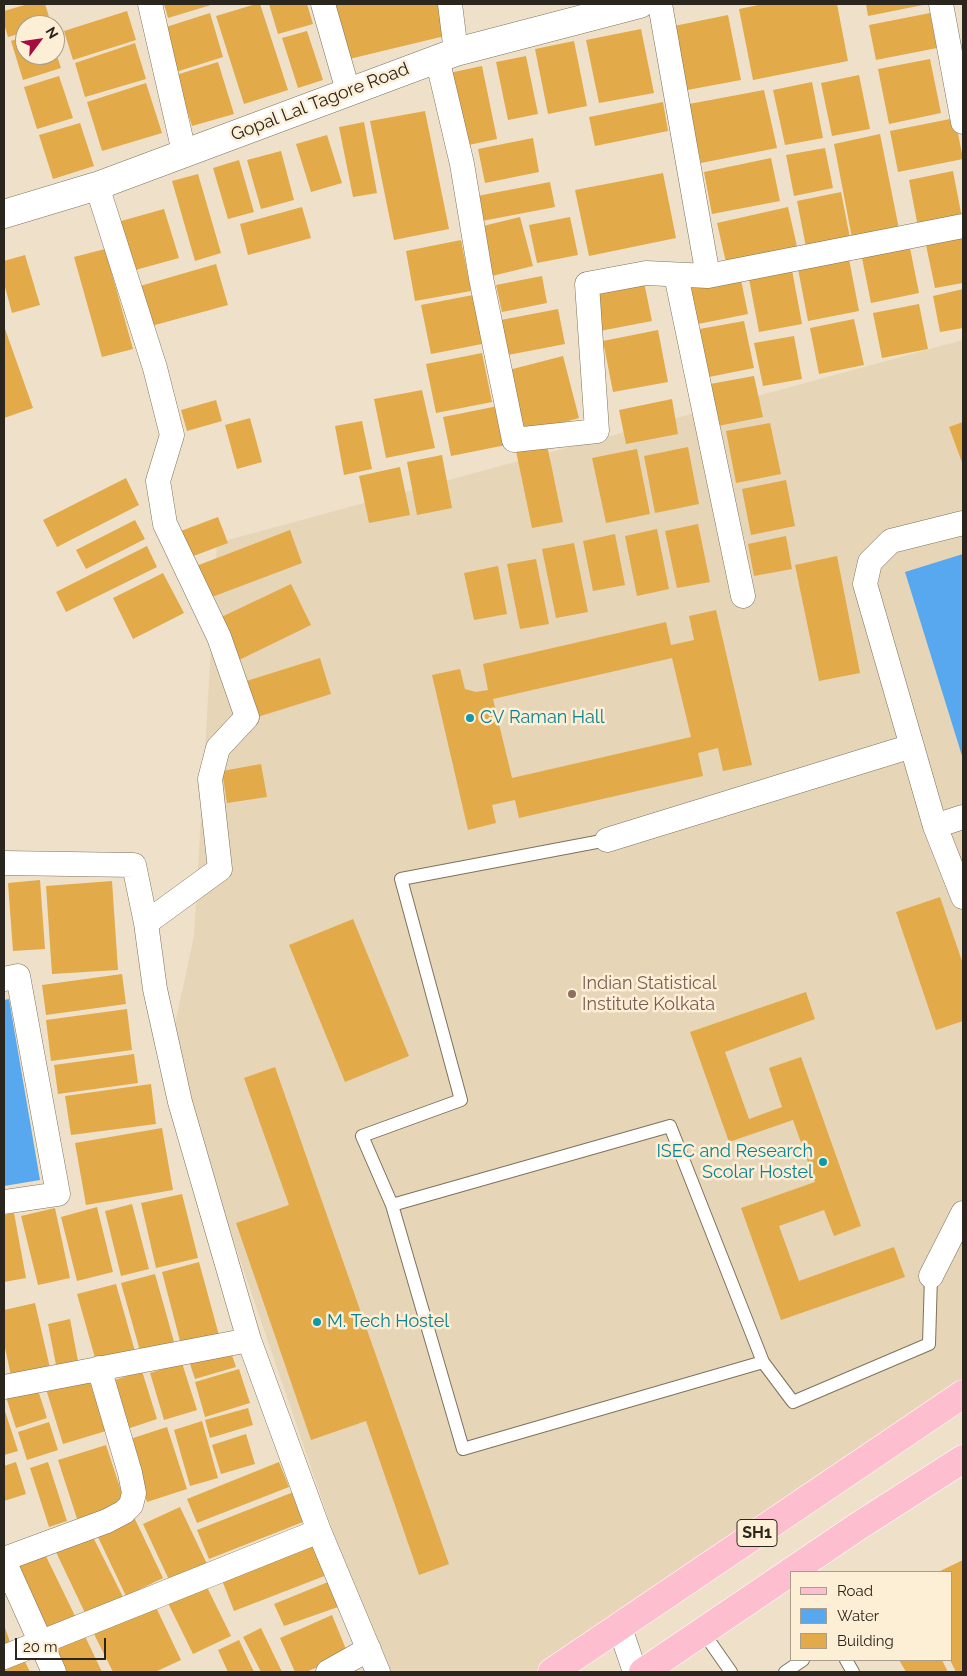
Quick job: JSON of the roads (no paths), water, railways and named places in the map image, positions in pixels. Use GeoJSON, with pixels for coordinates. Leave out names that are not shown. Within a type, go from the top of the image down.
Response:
{"type":"FeatureCollection","features":[{"type":"Feature","properties":{"kind":"main road","name":"SH1"},"geometry":{"type":"LineString","coordinates":[[552,1672],[963,1394]]}},
{"type":"Feature","properties":{"kind":"main road"},"geometry":{"type":"LineString","coordinates":[[796,1571],[963,1459]]}},
{"type":"Feature","properties":{"kind":"main road"},"geometry":{"type":"LineString","coordinates":[[643,1672],[790,1575]]}},
{"type":"Feature","properties":{"kind":"street"},"geometry":{"type":"LineString","coordinates":[[150,4],[184,152]]}},
{"type":"Feature","properties":{"kind":"street"},"geometry":{"type":"LineString","coordinates":[[323,4],[348,92]]}},
{"type":"Feature","properties":{"kind":"street"},"geometry":{"type":"LineString","coordinates":[[450,4],[446,55],[481,278],[514,440],[597,431],[587,284],[646,273],[708,276],[963,226]]}},
{"type":"Feature","properties":{"kind":"street","name":"Gopal Lal Tagore Road"},"geometry":{"type":"LineString","coordinates":[[4,214],[97,186],[446,55],[640,4]]}},
{"type":"Feature","properties":{"kind":"street"},"geometry":{"type":"LineString","coordinates":[[660,4],[708,276]]}},
{"type":"Feature","properties":{"kind":"street"},"geometry":{"type":"LineString","coordinates":[[941,4],[963,122]]}},
{"type":"Feature","properties":{"kind":"street"},"geometry":{"type":"LineString","coordinates":[[97,186],[155,368],[172,435],[158,481],[166,524],[219,637],[247,717],[218,748],[210,779],[220,869],[146,924]]}},
{"type":"Feature","properties":{"kind":"street"},"geometry":{"type":"LineString","coordinates":[[676,274],[743,596]]}},
{"type":"Feature","properties":{"kind":"street"},"geometry":{"type":"LineString","coordinates":[[963,523],[891,541],[870,562],[865,584],[935,826],[963,897]]}},
{"type":"Feature","properties":{"kind":"street"},"geometry":{"type":"LineString","coordinates":[[607,840],[912,746]]}},
{"type":"Feature","properties":{"kind":"street"},"geometry":{"type":"LineString","coordinates":[[935,826],[963,818]]}},
{"type":"Feature","properties":{"kind":"street"},"geometry":{"type":"LineString","coordinates":[[4,864],[134,865],[146,924],[155,989],[180,1102],[249,1340],[319,1530],[378,1672]]}},
{"type":"Feature","properties":{"kind":"street"},"geometry":{"type":"LineString","coordinates":[[4,979],[18,976],[58,1194],[4,1202]]}},
{"type":"Feature","properties":{"kind":"street"},"geometry":{"type":"LineString","coordinates":[[930,1276],[963,1213]]}},
{"type":"Feature","properties":{"kind":"street"},"geometry":{"type":"LineString","coordinates":[[4,1387],[249,1340]]}},
{"type":"Feature","properties":{"kind":"street"},"geometry":{"type":"LineString","coordinates":[[54,1672],[4,1560],[107,1521],[124,1512],[131,1505],[134,1493],[130,1473],[99,1368]]}},
{"type":"Feature","properties":{"kind":"street"},"geometry":{"type":"LineString","coordinates":[[4,1657],[319,1530]]}},
{"type":"Feature","properties":{"kind":"street"},"geometry":{"type":"LineString","coordinates":[[619,1625],[635,1672]]}},
{"type":"Feature","properties":{"kind":"street"},"geometry":{"type":"LineString","coordinates":[[328,1672],[369,1649]]}},
{"type":"Feature","properties":{"kind":"lane"},"geometry":{"type":"LineString","coordinates":[[607,840],[401,878],[461,1100],[362,1136],[392,1205],[463,1449],[764,1362]]}},
{"type":"Feature","properties":{"kind":"lane"},"geometry":{"type":"LineString","coordinates":[[392,1205],[670,1126],[764,1362],[793,1402],[929,1344],[930,1276]]}},
{"type":"Feature","properties":{"kind":"lane"},"geometry":{"type":"LineString","coordinates":[[703,1632],[732,1672]]}},
{"type":"Feature","properties":{"kind":"lane"},"geometry":{"type":"LineString","coordinates":[[785,1672],[802,1661]]}},
{"type":"Feature","properties":{"kind":"water"},"geometry":{"type":"Polygon","coordinates":[[[963,554],[963,759],[905,572],[963,554]]]}},
{"type":"Feature","properties":{"kind":"water"},"geometry":{"type":"Polygon","coordinates":[[[9,999],[40,1180],[4,1186],[4,1000],[9,999]]]}},
{"type":"Feature","properties":{"kind":"place","name":"CV Raman Hall"},"geometry":{"type":"Point","coordinates":[470,718]}},
{"type":"Feature","properties":{"kind":"place","name":"Indian Statistical Institute Kolkata"},"geometry":{"type":"Point","coordinates":[572,994]}},
{"type":"Feature","properties":{"kind":"place","name":"ISEC and Research Scolar Hostel"},"geometry":{"type":"Point","coordinates":[823,1162]}},
{"type":"Feature","properties":{"kind":"place","name":"M. Tech Hostel"},"geometry":{"type":"Point","coordinates":[317,1322]}}]}
